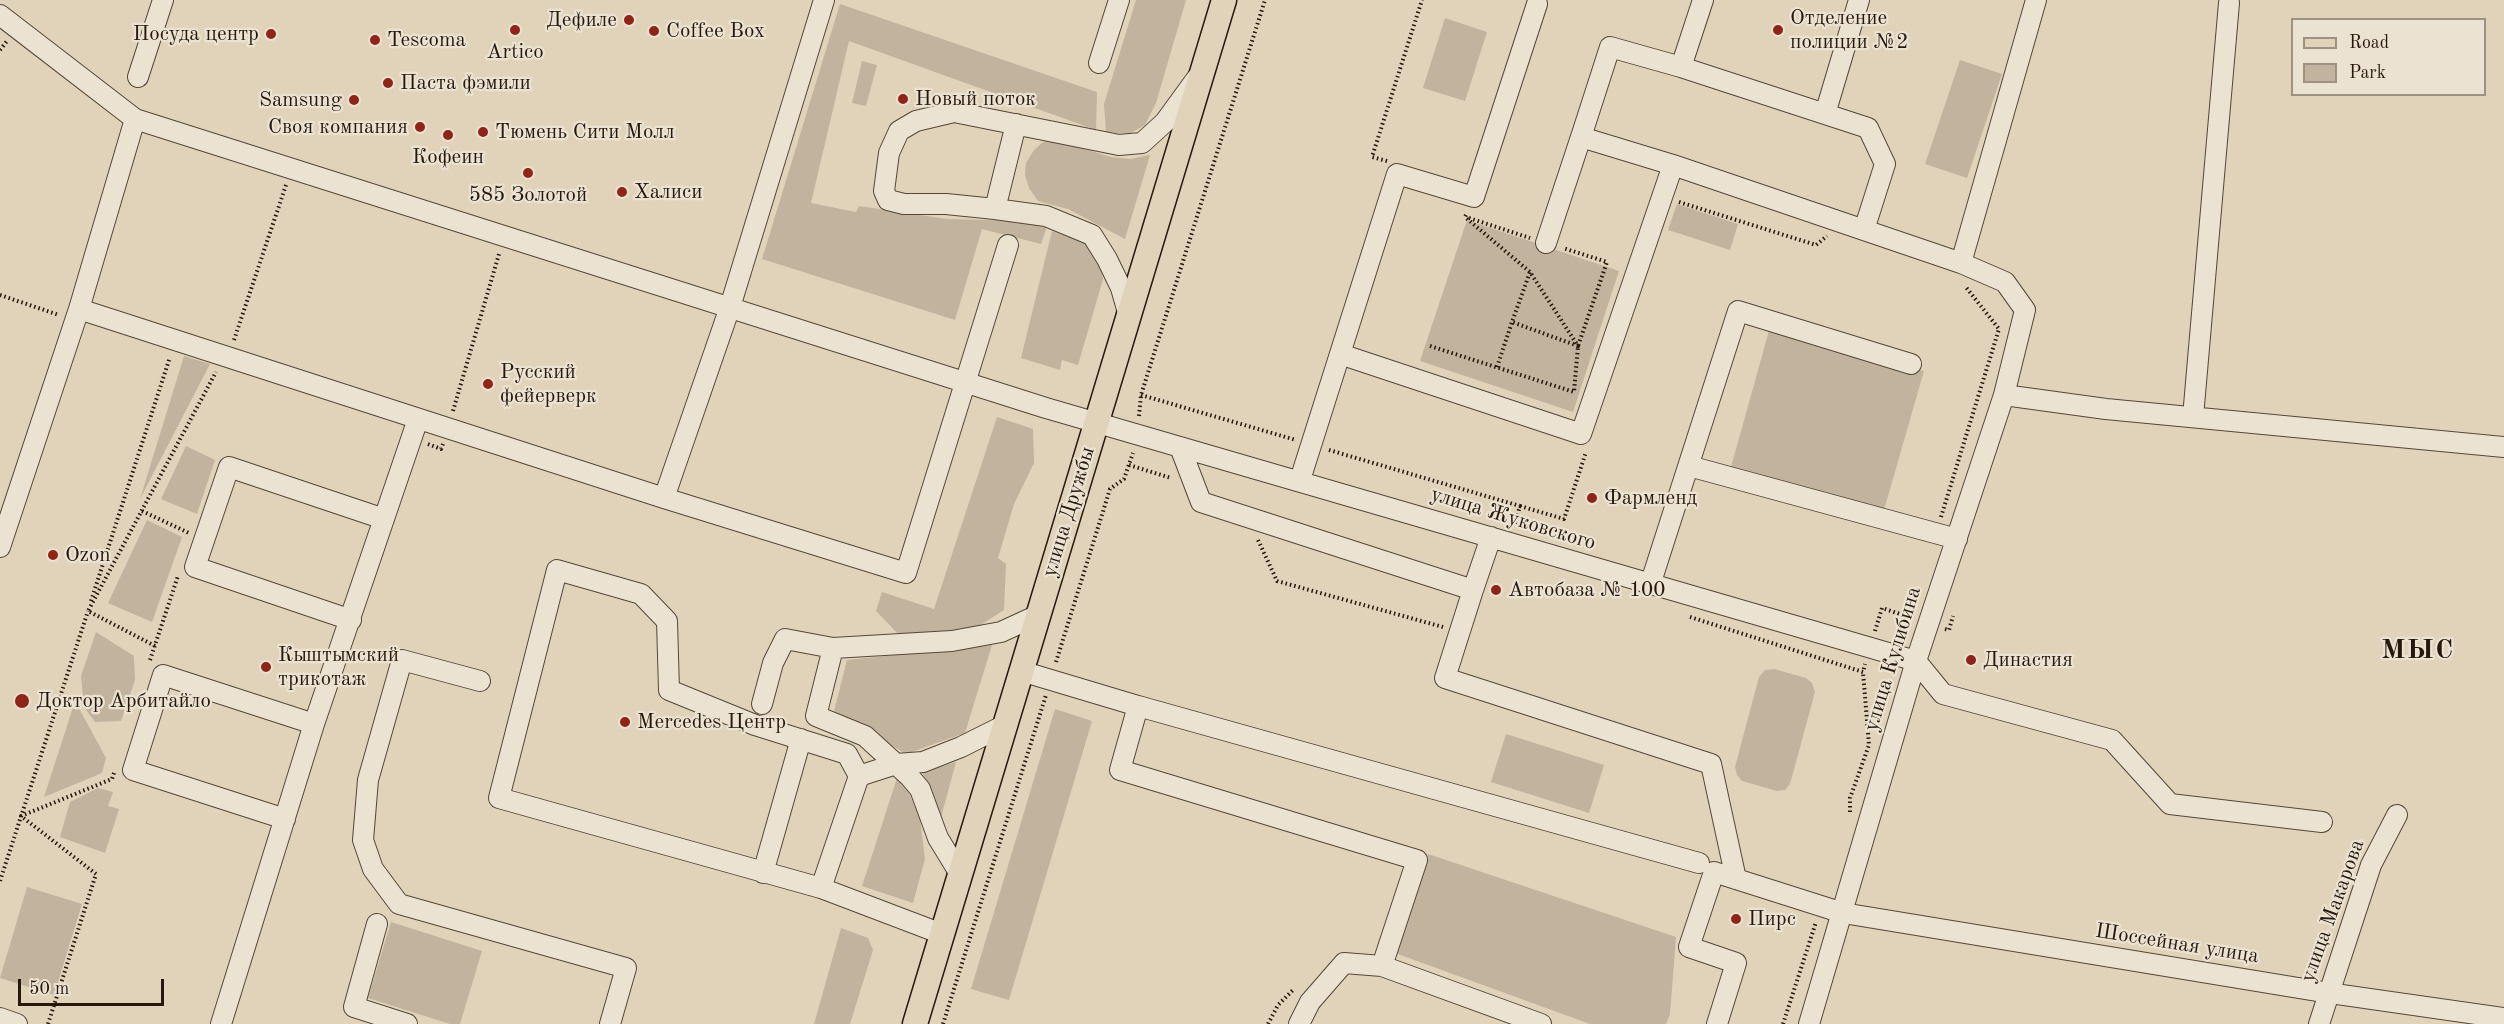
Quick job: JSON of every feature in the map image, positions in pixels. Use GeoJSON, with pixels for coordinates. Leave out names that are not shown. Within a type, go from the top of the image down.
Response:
{"type":"FeatureCollection","features":[{"type":"Feature","properties":{"kind":"main road","name":"улица Дружбы"},"geometry":{"type":"LineString","coordinates":[[915,1024],[1224,0]]}},
{"type":"Feature","properties":{"kind":"street"},"geometry":{"type":"LineString","coordinates":[[138,77],[163,0]]}},
{"type":"Feature","properties":{"kind":"street"},"geometry":{"type":"LineString","coordinates":[[664,498],[730,308],[824,0]]}},
{"type":"Feature","properties":{"kind":"street"},"geometry":{"type":"LineString","coordinates":[[1099,63],[1119,0]]}},
{"type":"Feature","properties":{"kind":"street"},"geometry":{"type":"LineString","coordinates":[[1681,67],[1702,0]]}},
{"type":"Feature","properties":{"kind":"street"},"geometry":{"type":"LineString","coordinates":[[1825,114],[1859,0]]}},
{"type":"Feature","properties":{"kind":"street"},"geometry":{"type":"LineString","coordinates":[[1581,137],[1673,165],[1961,263],[2036,0]]}},
{"type":"Feature","properties":{"kind":"street"},"geometry":{"type":"LineString","coordinates":[[2193,417],[2229,3]]}},
{"type":"Feature","properties":{"kind":"street"},"geometry":{"type":"LineString","coordinates":[[1300,480],[1396,174],[1474,196],[1537,4]]}},
{"type":"Feature","properties":{"kind":"street","name":"улица Жуковского"},"geometry":{"type":"LineString","coordinates":[[0,15],[135,119],[1096,423],[1300,480],[1650,585],[1916,661]]}},
{"type":"Feature","properties":{"kind":"street"},"geometry":{"type":"LineString","coordinates":[[1546,243],[1610,46],[1868,128],[1885,164],[1864,230]]}},
{"type":"Feature","properties":{"kind":"street"},"geometry":{"type":"LineString","coordinates":[[1129,316],[1121,288],[1092,235],[1046,216],[946,204],[904,204],[888,200],[884,191],[889,153],[899,131],[916,121],[954,112],[1119,145],[1142,143],[1165,122],[1204,69]]}},
{"type":"Feature","properties":{"kind":"street"},"geometry":{"type":"LineString","coordinates":[[0,547],[79,309],[135,119]]}},
{"type":"Feature","properties":{"kind":"street"},"geometry":{"type":"LineString","coordinates":[[995,209],[1016,124]]}},
{"type":"Feature","properties":{"kind":"street"},"geometry":{"type":"LineString","coordinates":[[1340,354],[1581,434],[1673,165]]}},
{"type":"Feature","properties":{"kind":"street"},"geometry":{"type":"LineString","coordinates":[[79,309],[664,498],[906,573],[1008,245]]}},
{"type":"Feature","properties":{"kind":"street","name":"улица Кулибина"},"geometry":{"type":"LineString","coordinates":[[1809,1024],[1916,661],[2004,395],[2025,310],[2004,282],[1961,263]]}},
{"type":"Feature","properties":{"kind":"street"},"geometry":{"type":"LineString","coordinates":[[1650,585],[1738,312],[1911,364]]}},
{"type":"Feature","properties":{"kind":"street"},"geometry":{"type":"LineString","coordinates":[[2004,395],[2106,409],[2504,447]]}},
{"type":"Feature","properties":{"kind":"street"},"geometry":{"type":"LineString","coordinates":[[221,1024],[314,724],[418,419]]}},
{"type":"Feature","properties":{"kind":"street"},"geometry":{"type":"LineString","coordinates":[[1180,447],[1201,502],[1473,591]]}},
{"type":"Feature","properties":{"kind":"street"},"geometry":{"type":"LineString","coordinates":[[351,620],[195,567],[229,466],[384,519]]}},
{"type":"Feature","properties":{"kind":"street"},"geometry":{"type":"LineString","coordinates":[[1689,466],[1957,539]]}},
{"type":"Feature","properties":{"kind":"street"},"geometry":{"type":"LineString","coordinates":[[1500,540],[1473,591],[1445,678],[1711,764],[1736,879]]}},
{"type":"Feature","properties":{"kind":"street"},"geometry":{"type":"LineString","coordinates":[[821,888],[859,776],[847,754],[755,725],[669,690],[667,621],[641,594],[557,570],[500,798],[821,888],[942,934]]}},
{"type":"Feature","properties":{"kind":"street"},"geometry":{"type":"LineString","coordinates":[[762,704],[773,663],[785,639],[833,648],[952,641],[1001,632],[1038,615]]}},
{"type":"Feature","properties":{"kind":"street"},"geometry":{"type":"LineString","coordinates":[[833,648],[816,716],[865,736],[920,789],[938,838],[960,874]]}},
{"type":"Feature","properties":{"kind":"street"},"geometry":{"type":"LineString","coordinates":[[480,681],[402,660],[368,780],[363,840],[373,869],[399,904],[626,968],[610,1024]]}},
{"type":"Feature","properties":{"kind":"street"},"geometry":{"type":"LineString","coordinates":[[1916,661],[1943,694],[2112,740],[2170,804],[2322,822]]}},
{"type":"Feature","properties":{"kind":"street"},"geometry":{"type":"LineString","coordinates":[[1021,671],[1699,863]]}},
{"type":"Feature","properties":{"kind":"street"},"geometry":{"type":"LineString","coordinates":[[285,819],[133,770],[163,675],[314,724]]}},
{"type":"Feature","properties":{"kind":"street"},"geometry":{"type":"LineString","coordinates":[[1138,706],[1120,770],[1417,860],[1382,966]]}},
{"type":"Feature","properties":{"kind":"street"},"geometry":{"type":"LineString","coordinates":[[859,776],[896,764],[923,762],[962,747],[1005,725]]}},
{"type":"Feature","properties":{"kind":"street"},"geometry":{"type":"LineString","coordinates":[[763,873],[801,739]]}},
{"type":"Feature","properties":{"kind":"street","name":"улица Макарова"},"geometry":{"type":"LineString","coordinates":[[2319,1024],[2371,865],[2397,815]]}},
{"type":"Feature","properties":{"kind":"street","name":"Шоссейная улица"},"geometry":{"type":"LineString","coordinates":[[1717,1024],[1736,963],[1689,947],[1714,872],[1843,913],[2329,993],[2504,1018]]}},
{"type":"Feature","properties":{"kind":"street"},"geometry":{"type":"LineString","coordinates":[[377,924],[354,1007],[407,1024]]}},
{"type":"Feature","properties":{"kind":"street"},"geometry":{"type":"LineString","coordinates":[[1299,1024],[1310,1002],[1344,963],[1382,966],[1541,1024]]}},
{"type":"Feature","properties":{"kind":"street"},"geometry":{"type":"LineString","coordinates":[[0,1018],[17,1024]]}},
{"type":"Feature","properties":{"kind":"path"},"geometry":{"type":"LineString","coordinates":[[943,1024],[1110,489],[1124,479],[1138,435],[1140,395],[1264,0]]}},
{"type":"Feature","properties":{"kind":"path"},"geometry":{"type":"LineString","coordinates":[[1394,163],[1372,157],[1422,0]]}},
{"type":"Feature","properties":{"kind":"path"},"geometry":{"type":"LineString","coordinates":[[228,358],[291,169]]}},
{"type":"Feature","properties":{"kind":"path"},"geometry":{"type":"LineString","coordinates":[[1466,217],[1474,196]]}},
{"type":"Feature","properties":{"kind":"path"},"geometry":{"type":"LineString","coordinates":[[1430,345],[1574,392],[1578,346],[1607,262],[1466,217]]}},
{"type":"Feature","properties":{"kind":"path"},"geometry":{"type":"LineString","coordinates":[[1466,217],[1530,272],[1578,346]]}},
{"type":"Feature","properties":{"kind":"path"},"geometry":{"type":"LineString","coordinates":[[411,438],[441,449],[504,237]]}},
{"type":"Feature","properties":{"kind":"path"},"geometry":{"type":"LineString","coordinates":[[1497,367],[1530,272]]}},
{"type":"Feature","properties":{"kind":"path"},"geometry":{"type":"LineString","coordinates":[[1512,322],[1578,346]]}},
{"type":"Feature","properties":{"kind":"path"},"geometry":{"type":"LineString","coordinates":[[0,881],[171,352]]}},
{"type":"Feature","properties":{"kind":"path"},"geometry":{"type":"LineString","coordinates":[[1140,395],[1520,506],[1500,540]]}},
{"type":"Feature","properties":{"kind":"path"},"geometry":{"type":"LineString","coordinates":[[142,511],[191,535]]}},
{"type":"Feature","properties":{"kind":"path"},"geometry":{"type":"LineString","coordinates":[[148,668],[180,568]]}},
{"type":"Feature","properties":{"kind":"path"},"geometry":{"type":"LineString","coordinates":[[1850,819],[1850,798],[1869,746],[1863,672]]}},
{"type":"Feature","properties":{"kind":"path"},"geometry":{"type":"LineString","coordinates":[[21,816],[112,779],[115,768]]}},
{"type":"Feature","properties":{"kind":"path"},"geometry":{"type":"LineString","coordinates":[[21,816],[96,874],[48,1024]]}},
{"type":"Feature","properties":{"kind":"path"},"geometry":{"type":"LineString","coordinates":[[1783,1024],[1821,906]]}},
{"type":"Feature","properties":{"kind":"green space"},"geometry":{"type":"Polygon","coordinates":[[[1136,0],[1186,0],[1156,103],[1145,125],[1129,134],[1106,132],[1104,104],[1136,0]]]}},
{"type":"Feature","properties":{"kind":"green space"},"geometry":{"type":"Polygon","coordinates":[[[840,4],[1097,92],[1096,130],[849,41],[811,203],[856,212],[859,206],[947,219],[1028,221],[1047,226],[1041,244],[982,229],[955,320],[762,259],[840,4]]]}},
{"type":"Feature","properties":{"kind":"green space"},"geometry":{"type":"Polygon","coordinates":[[[1445,18],[1487,32],[1465,101],[1423,88],[1445,18]]]}},
{"type":"Feature","properties":{"kind":"green space"},"geometry":{"type":"Polygon","coordinates":[[[1960,60],[2002,74],[1967,178],[1925,164],[1960,60]]]}},
{"type":"Feature","properties":{"kind":"green space"},"geometry":{"type":"Polygon","coordinates":[[[862,61],[877,65],[866,106],[852,103],[862,61]]]}},
{"type":"Feature","properties":{"kind":"green space"},"geometry":{"type":"Polygon","coordinates":[[[1052,139],[1111,157],[1130,159],[1150,155],[1125,239],[1068,209],[1038,201],[1029,188],[1025,175],[1026,163],[1034,150],[1043,142],[1052,139]]]}},
{"type":"Feature","properties":{"kind":"green space"},"geometry":{"type":"Polygon","coordinates":[[[1677,204],[1738,224],[1730,250],[1668,230],[1677,204]]]}},
{"type":"Feature","properties":{"kind":"green space"},"geometry":{"type":"Polygon","coordinates":[[[1467,220],[1619,271],[1573,412],[1420,361],[1467,220]]]}},
{"type":"Feature","properties":{"kind":"green space"},"geometry":{"type":"Polygon","coordinates":[[[1052,231],[1087,243],[1099,260],[1103,279],[1078,365],[1062,360],[1060,370],[1021,358],[1052,231]]]}},
{"type":"Feature","properties":{"kind":"green space"},"geometry":{"type":"Polygon","coordinates":[[[1770,327],[1924,371],[1884,510],[1731,467],[1770,327]]]}},
{"type":"Feature","properties":{"kind":"green space"},"geometry":{"type":"Polygon","coordinates":[[[184,356],[210,364],[140,499],[184,356]]]}},
{"type":"Feature","properties":{"kind":"green space"},"geometry":{"type":"Polygon","coordinates":[[[997,417],[1033,429],[1034,463],[1014,504],[998,558],[1006,564],[1004,610],[970,632],[900,636],[876,611],[882,592],[934,609],[997,417]]]}},
{"type":"Feature","properties":{"kind":"green space"},"geometry":{"type":"Polygon","coordinates":[[[186,446],[215,460],[197,514],[161,499],[186,446]]]}},
{"type":"Feature","properties":{"kind":"green space"},"geometry":{"type":"Polygon","coordinates":[[[147,520],[182,537],[152,622],[108,603],[147,520]]]}},
{"type":"Feature","properties":{"kind":"green space"},"geometry":{"type":"Polygon","coordinates":[[[96,632],[134,656],[135,680],[121,721],[95,722],[84,707],[81,676],[96,632]]]}},
{"type":"Feature","properties":{"kind":"green space"},"geometry":{"type":"Polygon","coordinates":[[[992,645],[965,733],[906,754],[834,711],[847,660],[992,645]]]}},
{"type":"Feature","properties":{"kind":"green space"},"geometry":{"type":"Polygon","coordinates":[[[1774,669],[1806,678],[1812,683],[1815,692],[1790,784],[1785,790],[1777,791],[1742,781],[1735,767],[1759,677],[1765,670],[1774,669]]]}},
{"type":"Feature","properties":{"kind":"green space"},"geometry":{"type":"Polygon","coordinates":[[[75,701],[106,758],[102,773],[44,797],[75,701]]]}},
{"type":"Feature","properties":{"kind":"green space"},"geometry":{"type":"Polygon","coordinates":[[[1055,709],[1092,721],[1009,1000],[971,989],[1055,709]]]}},
{"type":"Feature","properties":{"kind":"green space"},"geometry":{"type":"Polygon","coordinates":[[[1506,734],[1604,765],[1589,813],[1491,782],[1506,734]]]}},
{"type":"Feature","properties":{"kind":"green space"},"geometry":{"type":"Polygon","coordinates":[[[956,762],[940,821],[922,772],[956,762]]]}},
{"type":"Feature","properties":{"kind":"green space"},"geometry":{"type":"Polygon","coordinates":[[[897,778],[908,790],[920,819],[925,859],[913,903],[862,886],[897,778]]]}},
{"type":"Feature","properties":{"kind":"green space"},"geometry":{"type":"Polygon","coordinates":[[[98,788],[113,792],[108,806],[119,809],[105,853],[60,837],[70,802],[98,788]]]}},
{"type":"Feature","properties":{"kind":"green space"},"geometry":{"type":"Polygon","coordinates":[[[1428,854],[1676,937],[1670,1014],[1666,1024],[1590,1024],[1395,953],[1428,854]]]}},
{"type":"Feature","properties":{"kind":"green space"},"geometry":{"type":"Polygon","coordinates":[[[27,887],[82,904],[54,995],[0,978],[27,887]]]}},
{"type":"Feature","properties":{"kind":"green space"},"geometry":{"type":"Polygon","coordinates":[[[391,922],[482,951],[460,1024],[450,1024],[368,998],[391,922]]]}},
{"type":"Feature","properties":{"kind":"green space"},"geometry":{"type":"Polygon","coordinates":[[[841,928],[868,938],[873,950],[850,1024],[814,1024],[841,928]]]}},
{"type":"Feature","properties":{"kind":"place","name":"Дефиле"},"geometry":{"type":"Point","coordinates":[629,20]}},
{"type":"Feature","properties":{"kind":"place","name":"Artico"},"geometry":{"type":"Point","coordinates":[515,30]}},
{"type":"Feature","properties":{"kind":"place","name":"Отделение полиции №2"},"geometry":{"type":"Point","coordinates":[1778,30]}},
{"type":"Feature","properties":{"kind":"place","name":"Coffee Box"},"geometry":{"type":"Point","coordinates":[654,31]}},
{"type":"Feature","properties":{"kind":"place","name":"Посуда центр"},"geometry":{"type":"Point","coordinates":[271,34]}},
{"type":"Feature","properties":{"kind":"place","name":"Tescoma"},"geometry":{"type":"Point","coordinates":[375,40]}},
{"type":"Feature","properties":{"kind":"place","name":"Паста фэмили"},"geometry":{"type":"Point","coordinates":[388,83]}},
{"type":"Feature","properties":{"kind":"place","name":"Новый поток"},"geometry":{"type":"Point","coordinates":[903,99]}},
{"type":"Feature","properties":{"kind":"place","name":"Samsung"},"geometry":{"type":"Point","coordinates":[354,100]}},
{"type":"Feature","properties":{"kind":"place","name":"Своя компания"},"geometry":{"type":"Point","coordinates":[420,127]}},
{"type":"Feature","properties":{"kind":"place","name":"Тюмень Сити Молл"},"geometry":{"type":"Point","coordinates":[483,132]}},
{"type":"Feature","properties":{"kind":"place","name":"Кофеин"},"geometry":{"type":"Point","coordinates":[448,135]}},
{"type":"Feature","properties":{"kind":"place","name":"585 Золотой"},"geometry":{"type":"Point","coordinates":[528,173]}},
{"type":"Feature","properties":{"kind":"place","name":"Халиси"},"geometry":{"type":"Point","coordinates":[622,192]}},
{"type":"Feature","properties":{"kind":"place","name":"Русский фейерверк"},"geometry":{"type":"Point","coordinates":[488,384]}},
{"type":"Feature","properties":{"kind":"place","name":"Фармленд"},"geometry":{"type":"Point","coordinates":[1592,498]}},
{"type":"Feature","properties":{"kind":"place","name":"Ozon"},"geometry":{"type":"Point","coordinates":[53,555]}},
{"type":"Feature","properties":{"kind":"place","name":"Автобаза № 100"},"geometry":{"type":"Point","coordinates":[1496,590]}},
{"type":"Feature","properties":{"kind":"place","name":"Династия"},"geometry":{"type":"Point","coordinates":[1971,660]}},
{"type":"Feature","properties":{"kind":"place","name":"Кыштымский трикотаж"},"geometry":{"type":"Point","coordinates":[266,667]}},
{"type":"Feature","properties":{"kind":"place","name":"Доктор Арбитайло"},"geometry":{"type":"Point","coordinates":[22,701]}},
{"type":"Feature","properties":{"kind":"place","name":"Mercedes Центр"},"geometry":{"type":"Point","coordinates":[625,722]}},
{"type":"Feature","properties":{"kind":"place","name":"Пирс"},"geometry":{"type":"Point","coordinates":[1736,919]}},
{"type":"Feature","properties":{"kind":"district","name":"МЫС"},"geometry":{"type":"Point","coordinates":[2418,651]}}]}
